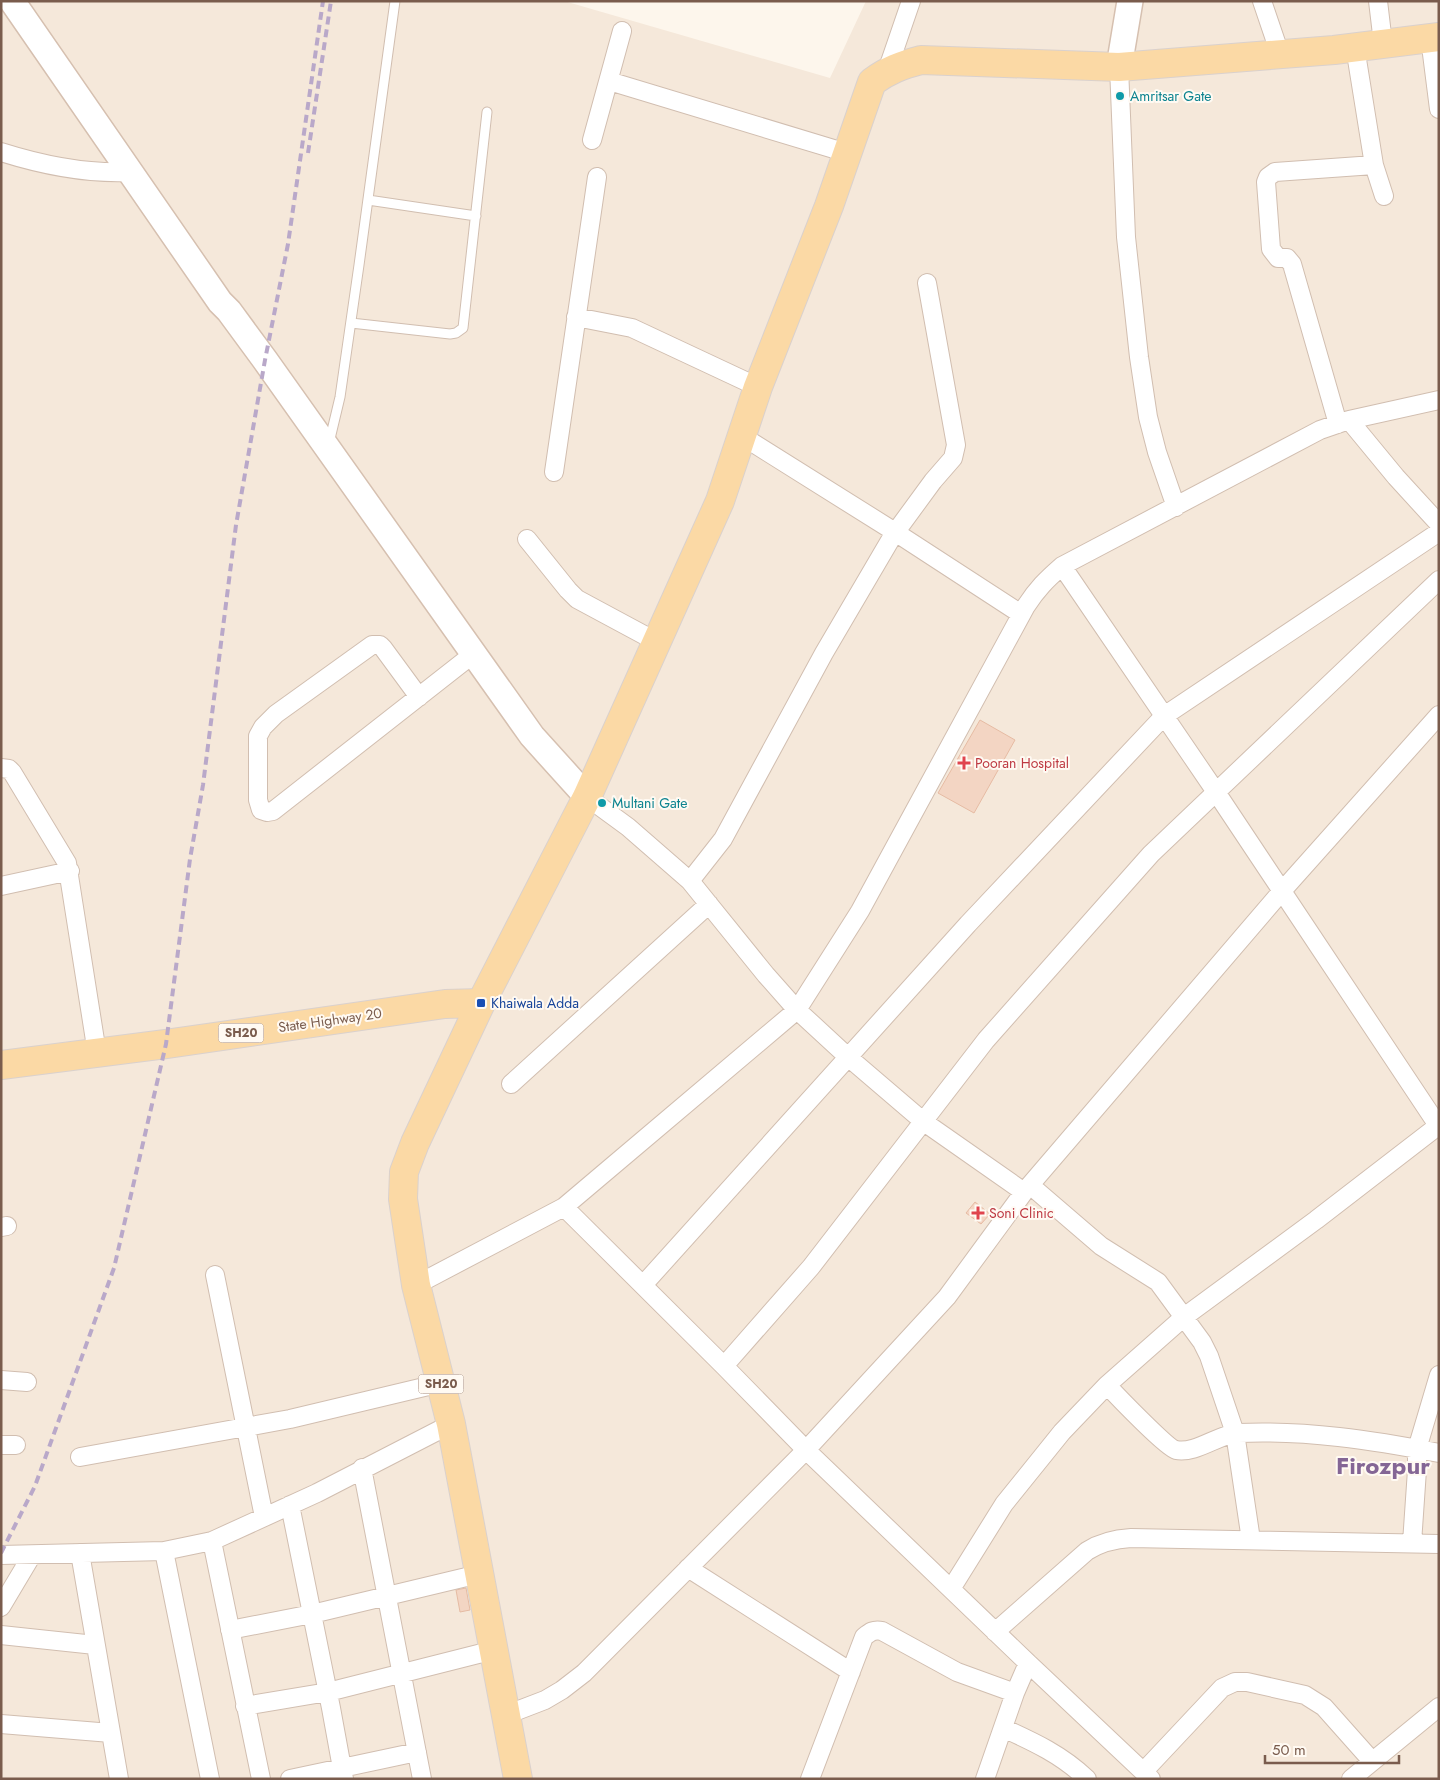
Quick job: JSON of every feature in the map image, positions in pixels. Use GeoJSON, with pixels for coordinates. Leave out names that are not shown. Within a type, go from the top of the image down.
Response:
{"type":"FeatureCollection","features":[{"type":"Feature","properties":{"kind":"main road"},"geometry":{"type":"LineString","coordinates":[[481,1003],[587,797],[720,501],[758,387],[828,206],[872,82],[887,71],[900,65],[921,60],[1118,67],[1355,47],[1434,37]]}},
{"type":"Feature","properties":{"kind":"main road","name":"State Highway 20"},"geometry":{"type":"LineString","coordinates":[[1,1065],[445,1004],[481,1003]]}},
{"type":"Feature","properties":{"kind":"main road","name":"SH20"},"geometry":{"type":"LineString","coordinates":[[481,1003],[415,1143],[404,1172],[403,1199],[416,1285],[451,1424],[518,1779]]}},
{"type":"Feature","properties":{"kind":"street"},"geometry":{"type":"LineString","coordinates":[[1,4],[5,1]]}},
{"type":"Feature","properties":{"kind":"street"},"geometry":{"type":"LineString","coordinates":[[12,1],[220,302],[229,311],[472,655],[532,736],[587,797],[628,827],[690,881],[766,975],[797,1010],[848,1057],[924,1122],[1027,1188],[1101,1246],[1158,1282],[1184,1317],[1209,1356],[1235,1433],[1251,1540]]}},
{"type":"Feature","properties":{"kind":"street"},"geometry":{"type":"LineString","coordinates":[[887,71],[910,1]]}},
{"type":"Feature","properties":{"kind":"street"},"geometry":{"type":"LineString","coordinates":[[1130,1],[1118,67],[1126,237],[1140,366],[1148,417],[1157,452],[1176,507]]}},
{"type":"Feature","properties":{"kind":"street"},"geometry":{"type":"LineString","coordinates":[[1262,1],[1280,54]]}},
{"type":"Feature","properties":{"kind":"street"},"geometry":{"type":"LineString","coordinates":[[1378,1],[1383,43]]}},
{"type":"Feature","properties":{"kind":"street"},"geometry":{"type":"LineString","coordinates":[[592,140],[622,31]]}},
{"type":"Feature","properties":{"kind":"street"},"geometry":{"type":"LineString","coordinates":[[1434,37],[1439,109]]}},
{"type":"Feature","properties":{"kind":"street"},"geometry":{"type":"LineString","coordinates":[[1355,47],[1374,165],[1384,196]]}},
{"type":"Feature","properties":{"kind":"street"},"geometry":{"type":"LineString","coordinates":[[609,81],[847,153]]}},
{"type":"Feature","properties":{"kind":"street"},"geometry":{"type":"LineString","coordinates":[[1,152],[92,172],[130,172]]}},
{"type":"Feature","properties":{"kind":"street"},"geometry":{"type":"LineString","coordinates":[[1374,165],[1274,172],[1268,177],[1266,182],[1271,249],[1278,258],[1287,258],[1292,264],[1343,422],[1439,524]]}},
{"type":"Feature","properties":{"kind":"street"},"geometry":{"type":"LineString","coordinates":[[554,472],[597,177]]}},
{"type":"Feature","properties":{"kind":"street"},"geometry":{"type":"LineString","coordinates":[[690,881],[722,839],[824,653],[896,532],[955,453],[956,445],[927,283]]}},
{"type":"Feature","properties":{"kind":"street"},"geometry":{"type":"LineString","coordinates":[[576,317],[632,328],[758,387]]}},
{"type":"Feature","properties":{"kind":"street"},"geometry":{"type":"LineString","coordinates":[[416,1285],[564,1207],[797,1010],[860,911],[1021,614],[1039,587],[1062,566],[1320,430],[1343,422],[1439,400]]}},
{"type":"Feature","properties":{"kind":"street"},"geometry":{"type":"LineString","coordinates":[[742,436],[896,532],[1021,614]]}},
{"type":"Feature","properties":{"kind":"street"},"geometry":{"type":"LineString","coordinates":[[643,1285],[968,924],[1164,716],[1439,532]]}},
{"type":"Feature","properties":{"kind":"street"},"geometry":{"type":"LineString","coordinates":[[527,539],[577,599],[656,642]]}},
{"type":"Feature","properties":{"kind":"street"},"geometry":{"type":"LineString","coordinates":[[951,1589],[1004,1504],[1062,1432],[1107,1385],[1184,1317],[1439,1126],[1216,792],[1062,566]]}},
{"type":"Feature","properties":{"kind":"street"},"geometry":{"type":"LineString","coordinates":[[724,1366],[811,1267],[986,1040],[1123,884],[1151,854],[1439,580]]}},
{"type":"Feature","properties":{"kind":"street"},"geometry":{"type":"LineString","coordinates":[[419,697],[383,648],[376,644],[372,645],[284,708],[263,727],[258,736],[258,800],[261,810],[273,811],[419,697],[472,655]]}},
{"type":"Feature","properties":{"kind":"street"},"geometry":{"type":"LineString","coordinates":[[506,1715],[545,1700],[584,1673],[806,1450],[947,1297],[1027,1188],[1282,891],[1439,715]]}},
{"type":"Feature","properties":{"kind":"street"},"geometry":{"type":"LineString","coordinates":[[1,768],[9,769],[12,772],[62,853],[70,871],[97,1053]]}},
{"type":"Feature","properties":{"kind":"street"},"geometry":{"type":"LineString","coordinates":[[1,886],[70,871]]}},
{"type":"Feature","properties":{"kind":"street"},"geometry":{"type":"LineString","coordinates":[[511,1084],[709,904]]}},
{"type":"Feature","properties":{"kind":"street"},"geometry":{"type":"LineString","coordinates":[[564,1207],[806,1450],[1147,1775],[1222,1688],[1234,1682],[1247,1682],[1305,1695],[1316,1701],[1324,1707],[1372,1761]]}},
{"type":"Feature","properties":{"kind":"street"},"geometry":{"type":"LineString","coordinates":[[215,1276],[264,1517]]}},
{"type":"Feature","properties":{"kind":"street"},"geometry":{"type":"LineString","coordinates":[[1412,1543],[1417,1449],[1439,1375]]}},
{"type":"Feature","properties":{"kind":"street"},"geometry":{"type":"LineString","coordinates":[[1,1380],[27,1382]]}},
{"type":"Feature","properties":{"kind":"street"},"geometry":{"type":"LineString","coordinates":[[80,1457],[290,1419],[441,1383]]}},
{"type":"Feature","properties":{"kind":"street"},"geometry":{"type":"LineString","coordinates":[[1107,1385],[1173,1449],[1177,1450],[1187,1450],[1235,1433],[1308,1433],[1356,1438],[1439,1453]]}},
{"type":"Feature","properties":{"kind":"street"},"geometry":{"type":"LineString","coordinates":[[1,1556],[164,1551],[212,1541],[290,1505],[451,1424]]}},
{"type":"Feature","properties":{"kind":"street"},"geometry":{"type":"LineString","coordinates":[[362,1468],[422,1779]]}},
{"type":"Feature","properties":{"kind":"street"},"geometry":{"type":"LineString","coordinates":[[290,1505],[343,1773]]}},
{"type":"Feature","properties":{"kind":"street"},"geometry":{"type":"LineString","coordinates":[[995,1632],[1086,1551],[1098,1544],[1116,1539],[1439,1544]]}},
{"type":"Feature","properties":{"kind":"street"},"geometry":{"type":"LineString","coordinates":[[212,1541],[261,1779]]}},
{"type":"Feature","properties":{"kind":"street"},"geometry":{"type":"LineString","coordinates":[[164,1551],[210,1779]]}},
{"type":"Feature","properties":{"kind":"street"},"geometry":{"type":"LineString","coordinates":[[80,1553],[119,1779]]}},
{"type":"Feature","properties":{"kind":"street"},"geometry":{"type":"LineString","coordinates":[[1,1607],[32,1555]]}},
{"type":"Feature","properties":{"kind":"street"},"geometry":{"type":"LineString","coordinates":[[688,1568],[851,1672]]}},
{"type":"Feature","properties":{"kind":"street"},"geometry":{"type":"LineString","coordinates":[[230,1630],[312,1614],[479,1574]]}},
{"type":"Feature","properties":{"kind":"street"},"geometry":{"type":"LineString","coordinates":[[810,1779],[864,1637],[870,1632],[882,1631],[957,1672],[1015,1693]]}},
{"type":"Feature","properties":{"kind":"street"},"geometry":{"type":"LineString","coordinates":[[1,1635],[95,1644]]}},
{"type":"Feature","properties":{"kind":"street"},"geometry":{"type":"LineString","coordinates":[[245,1706],[328,1692],[494,1650]]}},
{"type":"Feature","properties":{"kind":"street"},"geometry":{"type":"LineString","coordinates":[[985,1779],[1015,1693],[1028,1663]]}},
{"type":"Feature","properties":{"kind":"street"},"geometry":{"type":"LineString","coordinates":[[1350,1779],[1439,1707]]}},
{"type":"Feature","properties":{"kind":"street"},"geometry":{"type":"LineString","coordinates":[[1,1724],[111,1733]]}},
{"type":"Feature","properties":{"kind":"street"},"geometry":{"type":"LineString","coordinates":[[1003,1728],[1062,1757],[1086,1779]]}},
{"type":"Feature","properties":{"kind":"street"},"geometry":{"type":"LineString","coordinates":[[290,1779],[343,1773],[417,1752]]}},
{"type":"Feature","properties":{"kind":"lane"},"geometry":{"type":"LineString","coordinates":[[328,449],[340,397],[395,1]]}},
{"type":"Feature","properties":{"kind":"lane"},"geometry":{"type":"LineString","coordinates":[[351,323],[450,334],[461,331],[464,325],[487,112]]}},
{"type":"Feature","properties":{"kind":"lane"},"geometry":{"type":"LineString","coordinates":[[368,200],[476,216]]}},
{"type":"Feature","properties":{"kind":"shaded area"},"geometry":{"type":"Polygon","coordinates":[[[1,1],[564,1],[830,78],[866,1],[1439,1],[1439,1779],[1,1779],[1,1]]]}},
{"type":"Feature","properties":{"kind":"building"},"geometry":{"type":"Polygon","coordinates":[[[980,720],[1015,740],[974,813],[938,793],[980,720]]]}},
{"type":"Feature","properties":{"kind":"building"},"geometry":{"type":"Polygon","coordinates":[[[975,1202],[990,1214],[981,1224],[966,1213],[975,1202]]]}},
{"type":"Feature","properties":{"kind":"building"},"geometry":{"type":"Polygon","coordinates":[[[466,1588],[470,1610],[460,1612],[456,1590],[466,1588]]]}},
{"type":"Feature","properties":{"kind":"railway"},"geometry":{"type":"LineString","coordinates":[[1,1553],[35,1486],[114,1268],[166,1044],[190,859],[203,785],[236,525],[265,360],[288,244],[323,1]]}},
{"type":"Feature","properties":{"kind":"railway"},"geometry":{"type":"LineString","coordinates":[[308,153],[331,1]]}},
{"type":"Feature","properties":{"kind":"place","name":"Amritsar Gate"},"geometry":{"type":"Point","coordinates":[1120,96]}},
{"type":"Feature","properties":{"kind":"place","name":"Pooran Hospital"},"geometry":{"type":"Point","coordinates":[964,763]}},
{"type":"Feature","properties":{"kind":"place","name":"Multani Gate"},"geometry":{"type":"Point","coordinates":[602,803]}},
{"type":"Feature","properties":{"kind":"place","name":"Khaiwala Adda"},"geometry":{"type":"Point","coordinates":[481,1003]}},
{"type":"Feature","properties":{"kind":"place","name":"Soni Clinic"},"geometry":{"type":"Point","coordinates":[978,1213]}},
{"type":"Feature","properties":{"kind":"district","name":"Firozpur"},"geometry":{"type":"Point","coordinates":[1383,1465]}}]}
